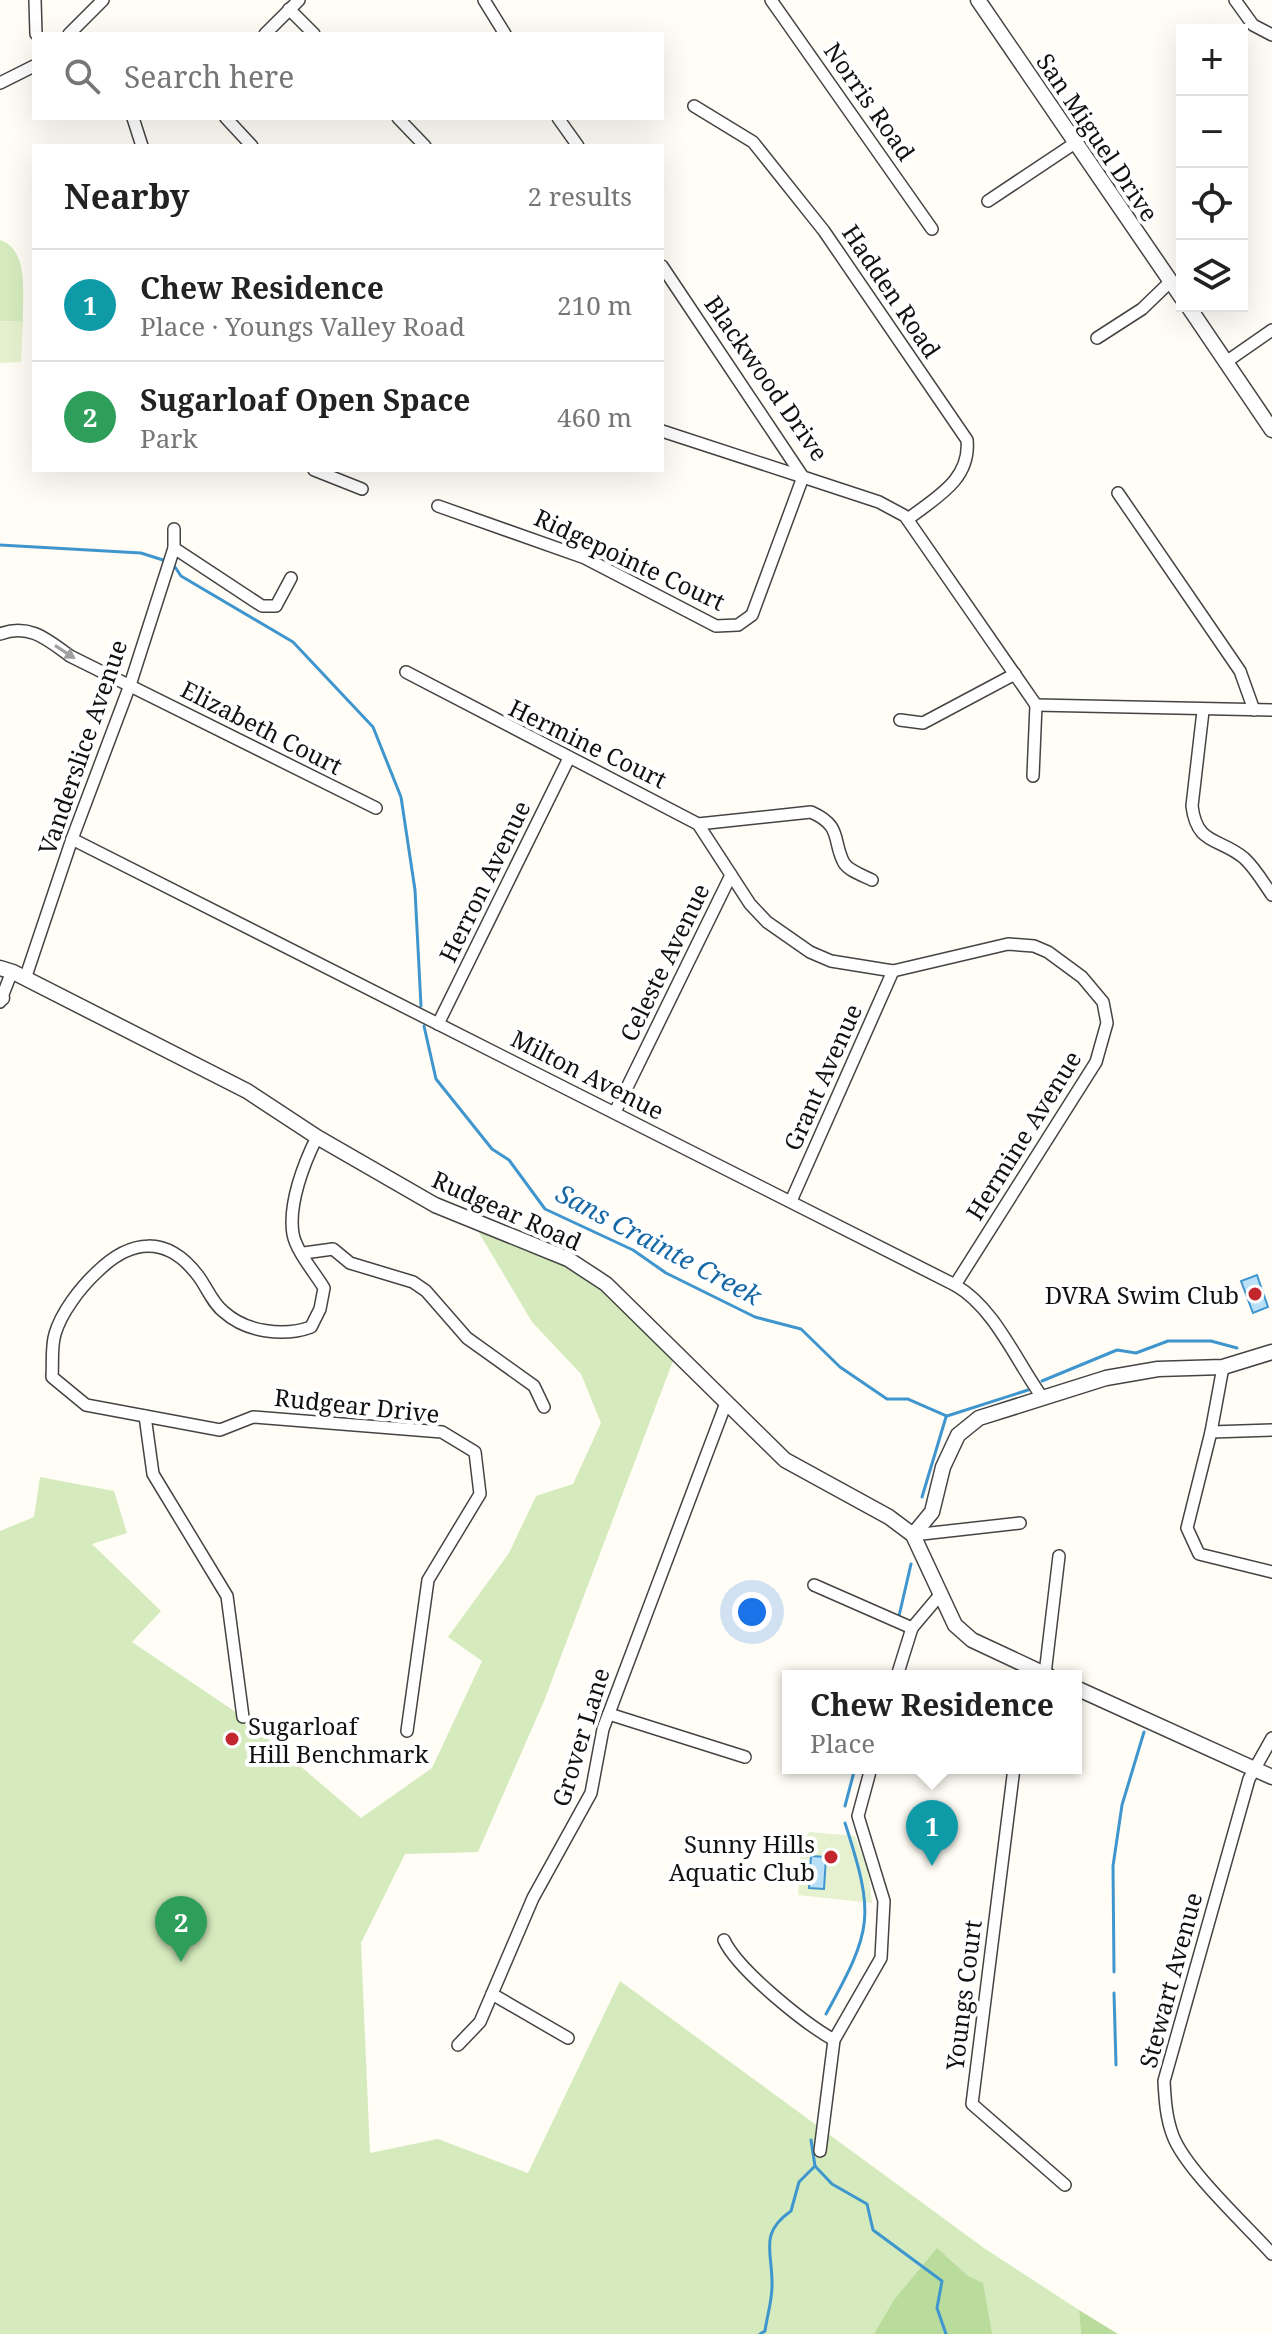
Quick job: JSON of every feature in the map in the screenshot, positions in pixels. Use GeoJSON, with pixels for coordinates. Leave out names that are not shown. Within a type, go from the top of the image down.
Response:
{"type":"FeatureCollection","features":[{"type":"Feature","properties":{"kind":"street"},"geometry":{"type":"LineString","coordinates":[[35,0],[36,32]]}},
{"type":"Feature","properties":{"kind":"street"},"geometry":{"type":"LineString","coordinates":[[71,32],[103,0]]}},
{"type":"Feature","properties":{"kind":"street"},"geometry":{"type":"LineString","coordinates":[[267,32],[299,0]]}},
{"type":"Feature","properties":{"kind":"street"},"geometry":{"type":"LineString","coordinates":[[484,0],[504,32]]}},
{"type":"Feature","properties":{"kind":"street","name":"Norris Road"},"geometry":{"type":"LineString","coordinates":[[771,0],[932,229]]}},
{"type":"Feature","properties":{"kind":"street","name":"San Miguel Drive"},"geometry":{"type":"LineString","coordinates":[[978,0],[1176,289]]}},
{"type":"Feature","properties":{"kind":"street"},"geometry":{"type":"LineString","coordinates":[[1235,0],[1253,25],[1272,35]]}},
{"type":"Feature","properties":{"kind":"street"},"geometry":{"type":"LineString","coordinates":[[289,9],[312,32]]}},
{"type":"Feature","properties":{"kind":"street"},"geometry":{"type":"LineString","coordinates":[[0,83],[32,67]]}},
{"type":"Feature","properties":{"kind":"street","name":"Hadden Road"},"geometry":{"type":"LineString","coordinates":[[694,106],[753,142],[824,231],[967,440],[966,460],[956,481],[908,519]]}},
{"type":"Feature","properties":{"kind":"street"},"geometry":{"type":"LineString","coordinates":[[134,120],[141,144]]}},
{"type":"Feature","properties":{"kind":"street"},"geometry":{"type":"LineString","coordinates":[[228,120],[250,144]]}},
{"type":"Feature","properties":{"kind":"street"},"geometry":{"type":"LineString","coordinates":[[400,120],[423,144]]}},
{"type":"Feature","properties":{"kind":"street"},"geometry":{"type":"LineString","coordinates":[[559,120],[577,144]]}},
{"type":"Feature","properties":{"kind":"street"},"geometry":{"type":"LineString","coordinates":[[988,201],[1075,143]]}},
{"type":"Feature","properties":{"kind":"street","name":"Blackwood Drive"},"geometry":{"type":"LineString","coordinates":[[666,279],[803,477],[892,508],[908,519],[1036,705]]}},
{"type":"Feature","properties":{"kind":"street"},"geometry":{"type":"LineString","coordinates":[[1097,338],[1142,309],[1171,281]]}},
{"type":"Feature","properties":{"kind":"street"},"geometry":{"type":"LineString","coordinates":[[1192,312],[1272,430]]}},
{"type":"Feature","properties":{"kind":"street"},"geometry":{"type":"LineString","coordinates":[[1226,362],[1272,330]]}},
{"type":"Feature","properties":{"kind":"street"},"geometry":{"type":"LineString","coordinates":[[664,432],[803,477]]}},
{"type":"Feature","properties":{"kind":"street"},"geometry":{"type":"LineString","coordinates":[[319,472],[362,489]]}},
{"type":"Feature","properties":{"kind":"street","name":"Ridgepointe Court"},"geometry":{"type":"LineString","coordinates":[[438,506],[585,558],[723,628],[738,625],[752,615],[803,477]]}},
{"type":"Feature","properties":{"kind":"street"},"geometry":{"type":"LineString","coordinates":[[1118,493],[1240,671],[1254,710]]}},
{"type":"Feature","properties":{"kind":"street","name":"Vanderslice Avenue"},"geometry":{"type":"LineString","coordinates":[[25,979],[72,839],[130,685],[174,548],[174,529]]}},
{"type":"Feature","properties":{"kind":"street"},"geometry":{"type":"LineString","coordinates":[[174,548],[262,606],[276,606],[291,578]]}},
{"type":"Feature","properties":{"kind":"street","name":"Elizabeth Court"},"geometry":{"type":"LineString","coordinates":[[0,634],[15,628],[31,630],[70,656],[224,736],[376,808]]}},
{"type":"Feature","properties":{"kind":"street","name":"Hermine Court"},"geometry":{"type":"LineString","coordinates":[[406,672],[569,758],[661,802],[698,824],[731,875]]}},
{"type":"Feature","properties":{"kind":"street"},"geometry":{"type":"LineString","coordinates":[[900,720],[923,723],[1015,674]]}},
{"type":"Feature","properties":{"kind":"street"},"geometry":{"type":"LineString","coordinates":[[1033,776],[1036,705],[1203,711],[1272,710]]}},
{"type":"Feature","properties":{"kind":"street"},"geometry":{"type":"LineString","coordinates":[[1203,711],[1192,806],[1194,820],[1205,837],[1244,858],[1272,895]]}},
{"type":"Feature","properties":{"kind":"street","name":"Herron Avenue"},"geometry":{"type":"LineString","coordinates":[[438,1024],[569,758]]}},
{"type":"Feature","properties":{"kind":"street"},"geometry":{"type":"LineString","coordinates":[[698,824],[811,812],[823,818],[833,830],[847,867],[872,880]]}},
{"type":"Feature","properties":{"kind":"street","name":"Milton Avenue"},"geometry":{"type":"LineString","coordinates":[[72,839],[968,1292],[987,1314],[1042,1397]]}},
{"type":"Feature","properties":{"kind":"street","name":"Hermine Avenue"},"geometry":{"type":"LineString","coordinates":[[731,875],[767,922],[810,952],[831,961],[893,971],[1008,944],[1034,946],[1082,977],[1107,1012],[1102,1048],[1090,1074],[955,1285]]}},
{"type":"Feature","properties":{"kind":"street","name":"Celeste Avenue"},"geometry":{"type":"LineString","coordinates":[[615,1112],[731,875]]}},
{"type":"Feature","properties":{"kind":"street","name":"Grant Avenue"},"geometry":{"type":"LineString","coordinates":[[791,1201],[893,971]]}},
{"type":"Feature","properties":{"kind":"street"},"geometry":{"type":"LineString","coordinates":[[1,998],[3,975]]}},
{"type":"Feature","properties":{"kind":"street","name":"Rudgear Road"},"geometry":{"type":"LineString","coordinates":[[3,975],[25,979],[247,1091],[317,1137],[435,1205],[568,1259],[606,1284],[785,1460],[889,1517],[913,1535]]}},
{"type":"Feature","properties":{"kind":"street","name":"Rudgear Drive"},"geometry":{"type":"LineString","coordinates":[[317,1137],[307,1156],[294,1209],[293,1235],[324,1288],[320,1309],[311,1327],[295,1333],[264,1330],[239,1322],[222,1311],[180,1257],[148,1246],[134,1246],[116,1253],[83,1285],[54,1335],[52,1377],[86,1405],[220,1430],[253,1417],[442,1432],[475,1452],[480,1494],[428,1580],[407,1731]]}},
{"type":"Feature","properties":{"kind":"street"},"geometry":{"type":"LineString","coordinates":[[304,1253],[333,1249],[350,1263],[413,1282],[426,1291],[467,1338],[534,1386],[544,1407]]}},
{"type":"Feature","properties":{"kind":"street"},"geometry":{"type":"LineString","coordinates":[[913,1535],[932,1512],[943,1467],[958,1435],[979,1418],[1134,1372],[1223,1367],[1272,1352]]}},
{"type":"Feature","properties":{"kind":"street"},"geometry":{"type":"LineString","coordinates":[[1223,1367],[1211,1432],[1187,1528],[1199,1554],[1272,1572]]}},
{"type":"Feature","properties":{"kind":"street","name":"Grover Lane"},"geometry":{"type":"LineString","coordinates":[[458,2045],[476,2029],[533,1898],[591,1793],[609,1714],[726,1403]]}},
{"type":"Feature","properties":{"kind":"street"},"geometry":{"type":"LineString","coordinates":[[145,1416],[153,1474],[227,1596],[243,1717]]}},
{"type":"Feature","properties":{"kind":"street"},"geometry":{"type":"LineString","coordinates":[[1211,1432],[1272,1430]]}},
{"type":"Feature","properties":{"kind":"street"},"geometry":{"type":"LineString","coordinates":[[913,1535],[1020,1523]]}},
{"type":"Feature","properties":{"kind":"street"},"geometry":{"type":"LineString","coordinates":[[913,1535],[955,1625],[972,1640],[1024,1670]]}},
{"type":"Feature","properties":{"kind":"street"},"geometry":{"type":"LineString","coordinates":[[1048,1670],[1059,1556]]}},
{"type":"Feature","properties":{"kind":"street"},"geometry":{"type":"LineString","coordinates":[[814,1585],[912,1628]]}},
{"type":"Feature","properties":{"kind":"street"},"geometry":{"type":"LineString","coordinates":[[899,1670],[912,1628],[939,1596]]}},
{"type":"Feature","properties":{"kind":"street"},"geometry":{"type":"LineString","coordinates":[[1082,1691],[1272,1777]]}},
{"type":"Feature","properties":{"kind":"street"},"geometry":{"type":"LineString","coordinates":[[609,1714],[745,1757]]}},
{"type":"Feature","properties":{"kind":"street","name":"Stewart Avenue"},"geometry":{"type":"LineString","coordinates":[[1272,1738],[1249,1779],[1168,2061],[1165,2103],[1173,2138],[1200,2174],[1272,2254]]}},
{"type":"Feature","properties":{"kind":"street"},"geometry":{"type":"LineString","coordinates":[[820,2151],[834,2040],[881,1958],[884,1901],[858,1816],[869,1774]]}},
{"type":"Feature","properties":{"kind":"street","name":"Youngs Court"},"geometry":{"type":"LineString","coordinates":[[1013,1774],[972,2104],[1065,2185]]}},
{"type":"Feature","properties":{"kind":"street"},"geometry":{"type":"LineString","coordinates":[[724,1940],[732,1958],[807,2024],[834,2040]]}},
{"type":"Feature","properties":{"kind":"street"},"geometry":{"type":"LineString","coordinates":[[492,1994],[568,2038]]}},
{"type":"Feature","properties":{"kind":"green space"},"geometry":{"type":"Polygon","coordinates":[[[0,240],[10,245],[20,263],[23,322],[0,321],[0,240]]]}},
{"type":"Feature","properties":{"kind":"green space"},"geometry":{"type":"Polygon","coordinates":[[[0,321],[23,322],[21,362],[0,363],[0,321]]]}},
{"type":"Feature","properties":{"kind":"green space"},"geometry":{"type":"Polygon","coordinates":[[[472,1221],[568,1259],[676,1353],[544,1701],[478,1852],[405,1854],[361,1943],[370,2153],[438,2139],[528,2173],[620,1981],[984,2248],[1079,2310],[1081,2334],[0,2334],[0,1531],[34,1517],[40,1477],[114,1491],[127,1533],[92,1544],[161,1611],[132,1642],[243,1717],[361,1818],[432,1768],[482,1661],[448,1637],[509,1553],[536,1496],[573,1484],[601,1423],[581,1374],[532,1322],[472,1221]]]}},
{"type":"Feature","properties":{"kind":"green space","name":"Sunny Hills Aquatic Club"},"geometry":{"type":"Polygon","coordinates":[[[809,1832],[855,1836],[868,1870],[872,1903],[798,1895],[801,1843],[809,1832]]]}},
{"type":"Feature","properties":{"kind":"green space"},"geometry":{"type":"Polygon","coordinates":[[[937,2248],[968,2276],[983,2283],[992,2334],[874,2334],[894,2300],[937,2248]]]}},
{"type":"Feature","properties":{"kind":"green space"},"geometry":{"type":"Polygon","coordinates":[[[1079,2310],[1118,2334],[1081,2334],[1079,2310]]]}},
{"type":"Feature","properties":{"kind":"water","name":"DVRA Swim Club"},"geometry":{"type":"Polygon","coordinates":[[[1257,1275],[1268,1307],[1253,1313],[1241,1281],[1257,1275]]]}},
{"type":"Feature","properties":{"kind":"water"},"geometry":{"type":"Polygon","coordinates":[[[811,1856],[826,1857],[824,1889],[809,1888],[811,1856]]]}},
{"type":"Feature","properties":{"kind":"waterway","name":"Sans Crainte Creek"},"geometry":{"type":"LineString","coordinates":[[0,545],[141,553],[163,560]]}},
{"type":"Feature","properties":{"kind":"waterway","name":"Sans Crainte Creek"},"geometry":{"type":"LineString","coordinates":[[175,567],[181,576],[293,642],[373,727],[401,797],[415,890],[421,1006]]}},
{"type":"Feature","properties":{"kind":"waterway","name":"Sans Crainte Creek"},"geometry":{"type":"LineString","coordinates":[[424,1026],[436,1079],[492,1149],[509,1160],[545,1209],[633,1250],[666,1273],[755,1317],[801,1329],[840,1367],[887,1399],[908,1399],[947,1416],[1028,1390]]}},
{"type":"Feature","properties":{"kind":"waterway","name":"Sans Crainte Creek"},"geometry":{"type":"LineString","coordinates":[[1042,1381],[1117,1350],[1136,1353],[1168,1341],[1211,1341],[1237,1348]]}},
{"type":"Feature","properties":{"kind":"waterway","name":"Sans Crainte Creek"},"geometry":{"type":"LineString","coordinates":[[922,1497],[946,1417]]}},
{"type":"Feature","properties":{"kind":"waterway","name":"Sans Crainte Creek"},"geometry":{"type":"LineString","coordinates":[[899,1616],[911,1564]]}},
{"type":"Feature","properties":{"kind":"waterway"},"geometry":{"type":"LineString","coordinates":[[1114,1972],[1113,1866],[1122,1805],[1144,1732]]}},
{"type":"Feature","properties":{"kind":"waterway","name":"Sans Crainte Creek"},"geometry":{"type":"LineString","coordinates":[[845,1806],[853,1774]]}},
{"type":"Feature","properties":{"kind":"waterway","name":"Sans Crainte Creek"},"geometry":{"type":"LineString","coordinates":[[826,2014],[853,1961],[864,1922],[865,1902],[861,1880],[845,1823]]}},
{"type":"Feature","properties":{"kind":"waterway"},"geometry":{"type":"LineString","coordinates":[[1114,1993],[1116,2065]]}},
{"type":"Feature","properties":{"kind":"waterway","name":"Sans Crainte Creek"},"geometry":{"type":"LineString","coordinates":[[760,2334],[765,2331],[771,2297],[771,2236],[781,2219],[791,2211],[799,2182],[815,2166],[811,2140]]}},
{"type":"Feature","properties":{"kind":"waterway"},"geometry":{"type":"LineString","coordinates":[[815,2166],[832,2184],[867,2204],[873,2230],[942,2281],[937,2308],[946,2334]]}},
{"type":"Feature","properties":{"kind":"place","name":"DVRA Swim Club"},"geometry":{"type":"Point","coordinates":[1255,1294]}},
{"type":"Feature","properties":{"kind":"place","name":"Sugarloaf Hill Benchmark"},"geometry":{"type":"Point","coordinates":[232,1739]}},
{"type":"Feature","properties":{"kind":"place","name":"Sunny Hills Aquatic Club"},"geometry":{"type":"Point","coordinates":[831,1857]}},
{"type":"Feature","properties":{"kind":"place","name":"Chew Residence"},"geometry":{"type":"Point","coordinates":[932,1866]}},
{"type":"Feature","properties":{"kind":"place","name":"Sugarloaf Open Space"},"geometry":{"type":"Point","coordinates":[181,1962]}}]}
